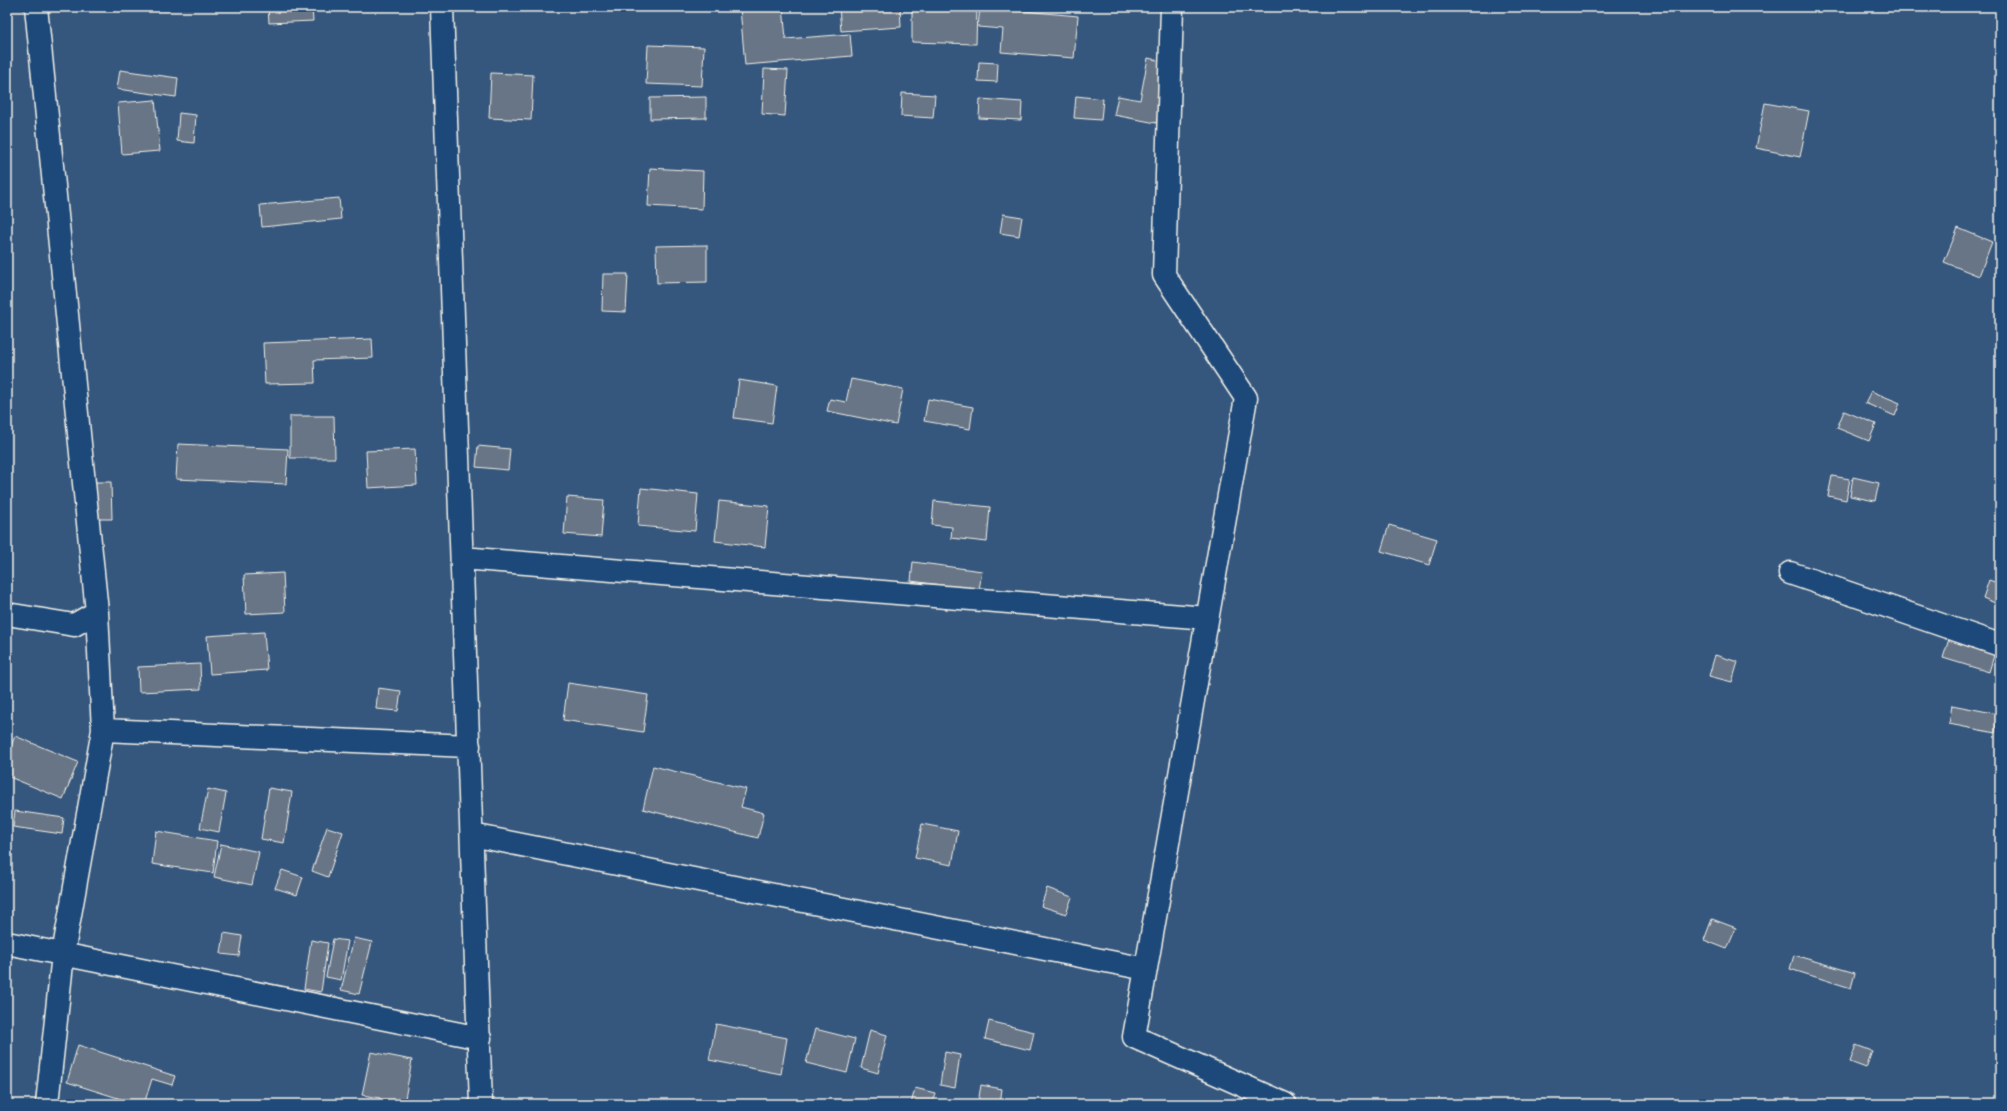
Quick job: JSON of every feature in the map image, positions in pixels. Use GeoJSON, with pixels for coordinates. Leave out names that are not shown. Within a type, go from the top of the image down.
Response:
{"type":"FeatureCollection","features":[{"type":"Feature","properties":{"kind":"street"},"geometry":{"type":"LineString","coordinates":[[36,7],[97,612],[103,730],[63,954],[47,1104]]}},
{"type":"Feature","properties":{"kind":"street"},"geometry":{"type":"LineString","coordinates":[[442,7],[480,1038],[481,1104]]}},
{"type":"Feature","properties":{"kind":"street"},"geometry":{"type":"LineString","coordinates":[[1172,7],[1164,275],[1246,398],[1134,1037],[1285,1104]]}},
{"type":"Feature","properties":{"kind":"street"},"geometry":{"type":"LineString","coordinates":[[462,558],[1207,618]]}},
{"type":"Feature","properties":{"kind":"street"},"geometry":{"type":"LineString","coordinates":[[1790,573],[2000,645]]}},
{"type":"Feature","properties":{"kind":"street"},"geometry":{"type":"LineString","coordinates":[[7,614],[74,625],[97,612]]}},
{"type":"Feature","properties":{"kind":"street"},"geometry":{"type":"LineString","coordinates":[[103,730],[469,746]]}},
{"type":"Feature","properties":{"kind":"street"},"geometry":{"type":"LineString","coordinates":[[472,835],[1146,969]]}},
{"type":"Feature","properties":{"kind":"street"},"geometry":{"type":"LineString","coordinates":[[7,943],[480,1038]]}},
{"type":"Feature","properties":{"kind":"building"},"geometry":{"type":"Polygon","coordinates":[[[132,7],[170,7],[170,10],[132,10],[132,7]]]}},
{"type":"Feature","properties":{"kind":"building"},"geometry":{"type":"Polygon","coordinates":[[[268,7],[312,7],[313,21],[269,23],[268,7]]]}},
{"type":"Feature","properties":{"kind":"building"},"geometry":{"type":"Polygon","coordinates":[[[783,7],[786,39],[850,34],[852,56],[745,65],[740,8],[783,7]]]}},
{"type":"Feature","properties":{"kind":"building"},"geometry":{"type":"Polygon","coordinates":[[[839,7],[900,7],[901,27],[841,31],[839,7]]]}},
{"type":"Feature","properties":{"kind":"building"},"geometry":{"type":"Polygon","coordinates":[[[912,7],[977,7],[976,44],[912,42],[912,7]]]}},
{"type":"Feature","properties":{"kind":"building"},"geometry":{"type":"Polygon","coordinates":[[[980,7],[1078,16],[1074,58],[1001,52],[1003,29],[978,27],[980,7]]]}},
{"type":"Feature","properties":{"kind":"building"},"geometry":{"type":"Polygon","coordinates":[[[648,45],[704,47],[702,86],[646,84],[648,45]]]}},
{"type":"Feature","properties":{"kind":"building"},"geometry":{"type":"Polygon","coordinates":[[[1148,58],[1169,63],[1156,123],[1114,115],[1118,96],[1140,100],[1148,58]]]}},
{"type":"Feature","properties":{"kind":"building"},"geometry":{"type":"Polygon","coordinates":[[[979,62],[998,63],[997,82],[978,81],[979,62]]]}},
{"type":"Feature","properties":{"kind":"building"},"geometry":{"type":"Polygon","coordinates":[[[764,69],[788,70],[785,116],[762,114],[764,69]]]}},
{"type":"Feature","properties":{"kind":"building"},"geometry":{"type":"Polygon","coordinates":[[[120,70],[178,78],[176,97],[117,89],[120,70]]]}},
{"type":"Feature","properties":{"kind":"building"},"geometry":{"type":"Polygon","coordinates":[[[491,73],[533,75],[531,120],[489,118],[491,73]]]}},
{"type":"Feature","properties":{"kind":"building"},"geometry":{"type":"Polygon","coordinates":[[[902,93],[935,95],[933,118],[901,116],[902,93]]]}},
{"type":"Feature","properties":{"kind":"building"},"geometry":{"type":"Polygon","coordinates":[[[1076,96],[1103,99],[1101,120],[1074,118],[1076,96]]]}},
{"type":"Feature","properties":{"kind":"building"},"geometry":{"type":"Polygon","coordinates":[[[706,97],[706,118],[650,119],[650,98],[706,97]]]}},
{"type":"Feature","properties":{"kind":"building"},"geometry":{"type":"Polygon","coordinates":[[[980,99],[1022,102],[1021,120],[979,118],[980,99]]]}},
{"type":"Feature","properties":{"kind":"building"},"geometry":{"type":"Polygon","coordinates":[[[155,100],[160,151],[122,154],[118,103],[155,100]]]}},
{"type":"Feature","properties":{"kind":"building"},"geometry":{"type":"Polygon","coordinates":[[[1765,103],[1809,111],[1800,157],[1756,148],[1765,103]]]}},
{"type":"Feature","properties":{"kind":"building"},"geometry":{"type":"Polygon","coordinates":[[[179,113],[196,115],[194,143],[177,141],[179,113]]]}},
{"type":"Feature","properties":{"kind":"building"},"geometry":{"type":"Polygon","coordinates":[[[650,168],[703,171],[702,209],[648,206],[650,168]]]}},
{"type":"Feature","properties":{"kind":"building"},"geometry":{"type":"Polygon","coordinates":[[[339,198],[341,219],[262,227],[260,205],[339,198]]]}},
{"type":"Feature","properties":{"kind":"building"},"geometry":{"type":"Polygon","coordinates":[[[1003,214],[1022,217],[1019,236],[1000,233],[1003,214]]]}},
{"type":"Feature","properties":{"kind":"building"},"geometry":{"type":"Polygon","coordinates":[[[1958,228],[1992,242],[1979,276],[1944,262],[1958,228]]]}},
{"type":"Feature","properties":{"kind":"building"},"geometry":{"type":"Polygon","coordinates":[[[707,245],[707,282],[657,283],[656,246],[707,245]]]}},
{"type":"Feature","properties":{"kind":"building"},"geometry":{"type":"Polygon","coordinates":[[[603,274],[628,274],[626,312],[602,311],[603,274]]]}},
{"type":"Feature","properties":{"kind":"building"},"geometry":{"type":"Polygon","coordinates":[[[372,339],[373,358],[314,360],[315,383],[265,384],[263,343],[372,339]]]}},
{"type":"Feature","properties":{"kind":"building"},"geometry":{"type":"Polygon","coordinates":[[[851,379],[903,389],[896,425],[827,411],[830,399],[846,402],[851,379]]]}},
{"type":"Feature","properties":{"kind":"building"},"geometry":{"type":"Polygon","coordinates":[[[739,380],[777,386],[772,423],[734,418],[739,380]]]}},
{"type":"Feature","properties":{"kind":"building"},"geometry":{"type":"Polygon","coordinates":[[[1871,391],[1900,403],[1895,416],[1865,403],[1871,391]]]}},
{"type":"Feature","properties":{"kind":"building"},"geometry":{"type":"Polygon","coordinates":[[[928,399],[973,407],[970,429],[924,421],[928,399]]]}},
{"type":"Feature","properties":{"kind":"building"},"geometry":{"type":"Polygon","coordinates":[[[1844,411],[1876,424],[1869,441],[1837,428],[1844,411]]]}},
{"type":"Feature","properties":{"kind":"building"},"geometry":{"type":"Polygon","coordinates":[[[290,416],[334,416],[335,458],[290,458],[290,416]]]}},
{"type":"Feature","properties":{"kind":"building"},"geometry":{"type":"Polygon","coordinates":[[[178,444],[288,449],[286,484],[176,479],[178,444]]]}},
{"type":"Feature","properties":{"kind":"building"},"geometry":{"type":"Polygon","coordinates":[[[478,446],[510,449],[508,470],[476,467],[478,446]]]}},
{"type":"Feature","properties":{"kind":"building"},"geometry":{"type":"Polygon","coordinates":[[[415,449],[417,485],[368,488],[366,451],[415,449]]]}},
{"type":"Feature","properties":{"kind":"building"},"geometry":{"type":"Polygon","coordinates":[[[1832,476],[1850,479],[1846,500],[1828,496],[1832,476]]]}},
{"type":"Feature","properties":{"kind":"building"},"geometry":{"type":"Polygon","coordinates":[[[1853,477],[1879,483],[1875,501],[1850,496],[1853,477]]]}},
{"type":"Feature","properties":{"kind":"building"},"geometry":{"type":"Polygon","coordinates":[[[89,482],[111,482],[112,519],[90,519],[89,482]]]}},
{"type":"Feature","properties":{"kind":"building"},"geometry":{"type":"Polygon","coordinates":[[[641,488],[698,494],[695,531],[638,526],[641,488]]]}},
{"type":"Feature","properties":{"kind":"building"},"geometry":{"type":"Polygon","coordinates":[[[567,497],[604,500],[601,537],[564,534],[567,497]]]}},
{"type":"Feature","properties":{"kind":"building"},"geometry":{"type":"Polygon","coordinates":[[[719,501],[769,506],[765,547],[715,541],[719,501]]]}},
{"type":"Feature","properties":{"kind":"building"},"geometry":{"type":"Polygon","coordinates":[[[934,501],[990,507],[987,542],[951,538],[952,527],[932,525],[934,501]]]}},
{"type":"Feature","properties":{"kind":"building"},"geometry":{"type":"Polygon","coordinates":[[[1389,525],[1437,539],[1429,565],[1381,551],[1389,525]]]}},
{"type":"Feature","properties":{"kind":"building"},"geometry":{"type":"Polygon","coordinates":[[[913,562],[982,571],[979,590],[911,581],[913,562]]]}},
{"type":"Feature","properties":{"kind":"building"},"geometry":{"type":"Polygon","coordinates":[[[283,573],[285,612],[246,614],[244,575],[283,573]]]}},
{"type":"Feature","properties":{"kind":"building"},"geometry":{"type":"Polygon","coordinates":[[[1989,580],[2000,584],[2000,605],[1983,598],[1989,580]]]}},
{"type":"Feature","properties":{"kind":"building"},"geometry":{"type":"Polygon","coordinates":[[[264,632],[267,670],[210,674],[207,636],[264,632]]]}},
{"type":"Feature","properties":{"kind":"building"},"geometry":{"type":"Polygon","coordinates":[[[1949,639],[1995,652],[1989,672],[1943,658],[1949,639]]]}},
{"type":"Feature","properties":{"kind":"building"},"geometry":{"type":"Polygon","coordinates":[[[1715,655],[1738,662],[1732,682],[1709,676],[1715,655]]]}},
{"type":"Feature","properties":{"kind":"building"},"geometry":{"type":"Polygon","coordinates":[[[200,664],[201,689],[139,692],[138,667],[200,664]]]}},
{"type":"Feature","properties":{"kind":"building"},"geometry":{"type":"Polygon","coordinates":[[[568,683],[648,695],[643,732],[563,720],[568,683]]]}},
{"type":"Feature","properties":{"kind":"building"},"geometry":{"type":"Polygon","coordinates":[[[378,688],[401,691],[398,711],[376,709],[378,688]]]}},
{"type":"Feature","properties":{"kind":"building"},"geometry":{"type":"Polygon","coordinates":[[[1952,705],[1998,714],[1995,733],[1949,724],[1952,705]]]}},
{"type":"Feature","properties":{"kind":"building"},"geometry":{"type":"Polygon","coordinates":[[[15,736],[78,762],[63,799],[7,776],[7,756],[15,736]]]}},
{"type":"Feature","properties":{"kind":"building"},"geometry":{"type":"Polygon","coordinates":[[[653,766],[746,789],[741,807],[764,813],[758,838],[643,809],[653,766]]]}},
{"type":"Feature","properties":{"kind":"building"},"geometry":{"type":"Polygon","coordinates":[[[269,788],[292,792],[284,843],[261,839],[269,788]]]}},
{"type":"Feature","properties":{"kind":"building"},"geometry":{"type":"Polygon","coordinates":[[[208,789],[226,793],[219,832],[200,828],[208,789]]]}},
{"type":"Feature","properties":{"kind":"building"},"geometry":{"type":"Polygon","coordinates":[[[15,811],[64,818],[62,834],[13,827],[15,811]]]}},
{"type":"Feature","properties":{"kind":"building"},"geometry":{"type":"Polygon","coordinates":[[[922,824],[958,831],[952,865],[915,858],[922,824]]]}},
{"type":"Feature","properties":{"kind":"building"},"geometry":{"type":"Polygon","coordinates":[[[327,827],[343,832],[328,877],[312,871],[327,827]]]}},
{"type":"Feature","properties":{"kind":"building"},"geometry":{"type":"Polygon","coordinates":[[[156,831],[217,841],[213,873],[152,864],[156,831]]]}},
{"type":"Feature","properties":{"kind":"building"},"geometry":{"type":"Polygon","coordinates":[[[221,844],[259,852],[252,885],[214,877],[221,844]]]}},
{"type":"Feature","properties":{"kind":"building"},"geometry":{"type":"Polygon","coordinates":[[[282,870],[303,877],[297,895],[275,888],[282,870]]]}},
{"type":"Feature","properties":{"kind":"building"},"geometry":{"type":"Polygon","coordinates":[[[1047,888],[1072,897],[1066,914],[1041,906],[1047,888]]]}},
{"type":"Feature","properties":{"kind":"building"},"geometry":{"type":"Polygon","coordinates":[[[1712,919],[1736,928],[1727,949],[1704,940],[1712,919]]]}},
{"type":"Feature","properties":{"kind":"building"},"geometry":{"type":"Polygon","coordinates":[[[224,933],[242,936],[239,956],[221,954],[224,933]]]}},
{"type":"Feature","properties":{"kind":"building"},"geometry":{"type":"Polygon","coordinates":[[[354,938],[372,942],[359,994],[341,990],[354,938]]]}},
{"type":"Feature","properties":{"kind":"building"},"geometry":{"type":"Polygon","coordinates":[[[333,939],[348,941],[341,980],[326,977],[333,939]]]}},
{"type":"Feature","properties":{"kind":"building"},"geometry":{"type":"Polygon","coordinates":[[[311,940],[328,943],[321,992],[304,989],[311,940]]]}},
{"type":"Feature","properties":{"kind":"building"},"geometry":{"type":"Polygon","coordinates":[[[1794,955],[1855,973],[1851,988],[1790,969],[1794,955]]]}},
{"type":"Feature","properties":{"kind":"building"},"geometry":{"type":"Polygon","coordinates":[[[989,1021],[1034,1032],[1030,1050],[985,1039],[989,1021]]]}},
{"type":"Feature","properties":{"kind":"building"},"geometry":{"type":"Polygon","coordinates":[[[716,1024],[787,1038],[781,1074],[709,1060],[716,1024]]]}},
{"type":"Feature","properties":{"kind":"building"},"geometry":{"type":"Polygon","coordinates":[[[815,1029],[855,1039],[847,1073],[806,1063],[815,1029]]]}},
{"type":"Feature","properties":{"kind":"building"},"geometry":{"type":"Polygon","coordinates":[[[870,1030],[887,1035],[878,1073],[861,1068],[870,1030]]]}},
{"type":"Feature","properties":{"kind":"building"},"geometry":{"type":"Polygon","coordinates":[[[78,1045],[175,1076],[172,1085],[152,1079],[144,1104],[137,1104],[67,1082],[78,1045]]]}},
{"type":"Feature","properties":{"kind":"building"},"geometry":{"type":"Polygon","coordinates":[[[1856,1045],[1872,1051],[1866,1068],[1850,1062],[1856,1045]]]}},
{"type":"Feature","properties":{"kind":"building"},"geometry":{"type":"Polygon","coordinates":[[[371,1052],[412,1060],[404,1104],[379,1104],[380,1098],[362,1095],[371,1052]]]}},
{"type":"Feature","properties":{"kind":"building"},"geometry":{"type":"Polygon","coordinates":[[[945,1052],[960,1055],[955,1088],[940,1085],[945,1052]]]}},
{"type":"Feature","properties":{"kind":"building"},"geometry":{"type":"Polygon","coordinates":[[[981,1085],[1002,1089],[1000,1104],[978,1103],[981,1085]]]}},
{"type":"Feature","properties":{"kind":"building"},"geometry":{"type":"Polygon","coordinates":[[[915,1088],[935,1093],[932,1104],[911,1104],[915,1088]]]}}]}
